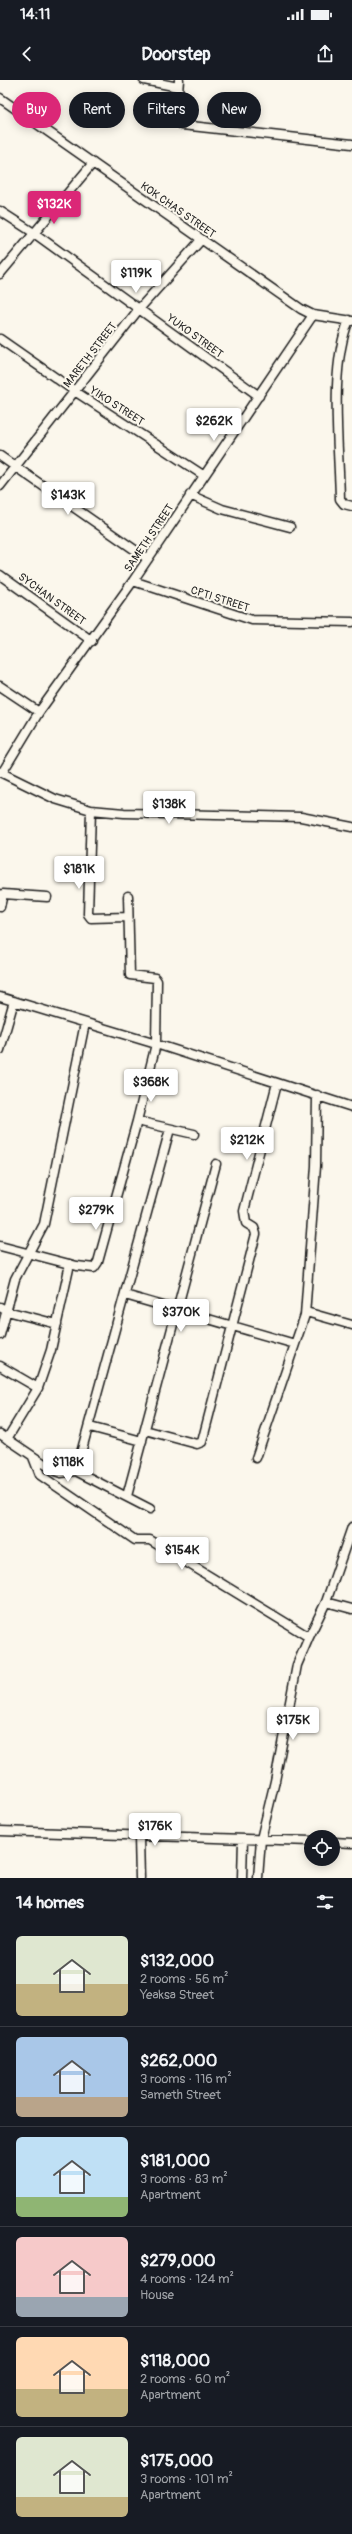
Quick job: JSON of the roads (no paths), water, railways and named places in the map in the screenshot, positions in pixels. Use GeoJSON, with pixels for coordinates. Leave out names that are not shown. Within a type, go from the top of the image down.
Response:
{"type":"FeatureCollection","features":[{"type":"Feature","properties":{"kind":"street"},"geometry":{"type":"LineString","coordinates":[[144,80],[178,84],[176,117],[182,125],[352,144]]}},
{"type":"Feature","properties":{"kind":"street","name":"KOK CHAS STREET"},"geometry":{"type":"LineString","coordinates":[[0,98],[301,309],[313,314],[351,320]]}},
{"type":"Feature","properties":{"kind":"street"},"geometry":{"type":"LineString","coordinates":[[0,274],[94,163]]}},
{"type":"Feature","properties":{"kind":"street","name":"YUKO STREET"},"geometry":{"type":"LineString","coordinates":[[0,211],[34,233],[259,396]]}},
{"type":"Feature","properties":{"kind":"street","name":"MARETH STREET"},"geometry":{"type":"LineString","coordinates":[[0,486],[76,392],[139,309],[201,240]]}},
{"type":"Feature","properties":{"kind":"street","name":"SAMETH STREET"},"geometry":{"type":"LineString","coordinates":[[1,773],[38,712],[92,640],[133,581],[203,475],[259,396],[313,314]]}},
{"type":"Feature","properties":{"kind":"street"},"geometry":{"type":"LineString","coordinates":[[351,320],[343,335],[338,375],[340,499],[344,504],[352,506]]}},
{"type":"Feature","properties":{"kind":"street","name":"YIKO STREET"},"geometry":{"type":"LineString","coordinates":[[0,339],[76,392],[203,475]]}},
{"type":"Feature","properties":{"kind":"street"},"geometry":{"type":"LineString","coordinates":[[0,456],[148,559]]}},
{"type":"Feature","properties":{"kind":"street"},"geometry":{"type":"LineString","coordinates":[[190,495],[222,509],[290,527]]}},
{"type":"Feature","properties":{"kind":"street","name":"SYCHAN STREET"},"geometry":{"type":"LineString","coordinates":[[0,575],[92,640]]}},
{"type":"Feature","properties":{"kind":"street","name":"CPTI STREET"},"geometry":{"type":"LineString","coordinates":[[133,581],[252,620],[352,622]]}},
{"type":"Feature","properties":{"kind":"street"},"geometry":{"type":"LineString","coordinates":[[0,686],[38,712]]}},
{"type":"Feature","properties":{"kind":"street"},"geometry":{"type":"LineString","coordinates":[[1,773],[55,799],[91,810],[124,814],[301,817],[352,827]]}},
{"type":"Feature","properties":{"kind":"street"},"geometry":{"type":"LineString","coordinates":[[91,810],[88,914],[91,918],[127,917]]}},
{"type":"Feature","properties":{"kind":"street"},"geometry":{"type":"LineString","coordinates":[[0,907],[3,894],[47,897]]}},
{"type":"Feature","properties":{"kind":"street"},"geometry":{"type":"LineString","coordinates":[[0,1246],[70,1264],[94,1268],[98,1262],[156,1044],[157,981],[152,977],[130,975],[127,917],[128,896]]}},
{"type":"Feature","properties":{"kind":"street"},"geometry":{"type":"LineString","coordinates":[[0,997],[156,1044],[352,1107]]}},
{"type":"Feature","properties":{"kind":"street"},"geometry":{"type":"LineString","coordinates":[[0,1050],[14,1001]]}},
{"type":"Feature","properties":{"kind":"street"},"geometry":{"type":"LineString","coordinates":[[0,1335],[3,1309],[15,1279],[44,1224],[85,1023]]}},
{"type":"Feature","properties":{"kind":"street"},"geometry":{"type":"LineString","coordinates":[[145,1430],[197,1444],[202,1442],[234,1327],[256,1234],[254,1228],[246,1223],[244,1211],[277,1082]]}},
{"type":"Feature","properties":{"kind":"street"},"geometry":{"type":"LineString","coordinates":[[256,1458],[306,1312],[316,1166],[317,1095]]}},
{"type":"Feature","properties":{"kind":"street"},"geometry":{"type":"LineString","coordinates":[[137,1120],[194,1134]]}},
{"type":"Feature","properties":{"kind":"street"},"geometry":{"type":"LineString","coordinates":[[76,1471],[90,1427],[170,1129]]}},
{"type":"Feature","properties":{"kind":"street"},"geometry":{"type":"LineString","coordinates":[[127,1496],[216,1164]]}},
{"type":"Feature","properties":{"kind":"street"},"geometry":{"type":"LineString","coordinates":[[7,1439],[38,1388],[57,1324],[70,1264]]}},
{"type":"Feature","properties":{"kind":"street"},"geometry":{"type":"LineString","coordinates":[[125,1295],[177,1308],[234,1327],[295,1344]]}},
{"type":"Feature","properties":{"kind":"street"},"geometry":{"type":"LineString","coordinates":[[3,1309],[57,1324]]}},
{"type":"Feature","properties":{"kind":"street"},"geometry":{"type":"LineString","coordinates":[[306,1312],[352,1325]]}},
{"type":"Feature","properties":{"kind":"street"},"geometry":{"type":"LineString","coordinates":[[0,1366],[38,1388]]}},
{"type":"Feature","properties":{"kind":"street"},"geometry":{"type":"LineString","coordinates":[[90,1427],[142,1441]]}},
{"type":"Feature","properties":{"kind":"street"},"geometry":{"type":"LineString","coordinates":[[0,1434],[55,1471],[61,1473],[76,1471],[150,1509]]}},
{"type":"Feature","properties":{"kind":"street"},"geometry":{"type":"LineString","coordinates":[[33,1457],[40,1474],[135,1540],[150,1540],[309,1638]]}},
{"type":"Feature","properties":{"kind":"street"},"geometry":{"type":"LineString","coordinates":[[258,1878],[261,1839],[275,1781],[298,1665],[326,1602],[352,1527]]}},
{"type":"Feature","properties":{"kind":"street"},"geometry":{"type":"LineString","coordinates":[[326,1602],[352,1609]]}},
{"type":"Feature","properties":{"kind":"street"},"geometry":{"type":"LineString","coordinates":[[0,1831],[139,1837],[304,1841]]}},
{"type":"Feature","properties":{"kind":"street"},"geometry":{"type":"LineString","coordinates":[[139,1837],[140,1878]]}},
{"type":"Feature","properties":{"kind":"street"},"geometry":{"type":"LineString","coordinates":[[242,1878],[243,1839]]}},
{"type":"Feature","properties":{"kind":"street"},"geometry":{"type":"LineString","coordinates":[[340,1842],[352,1843]]}}]}
